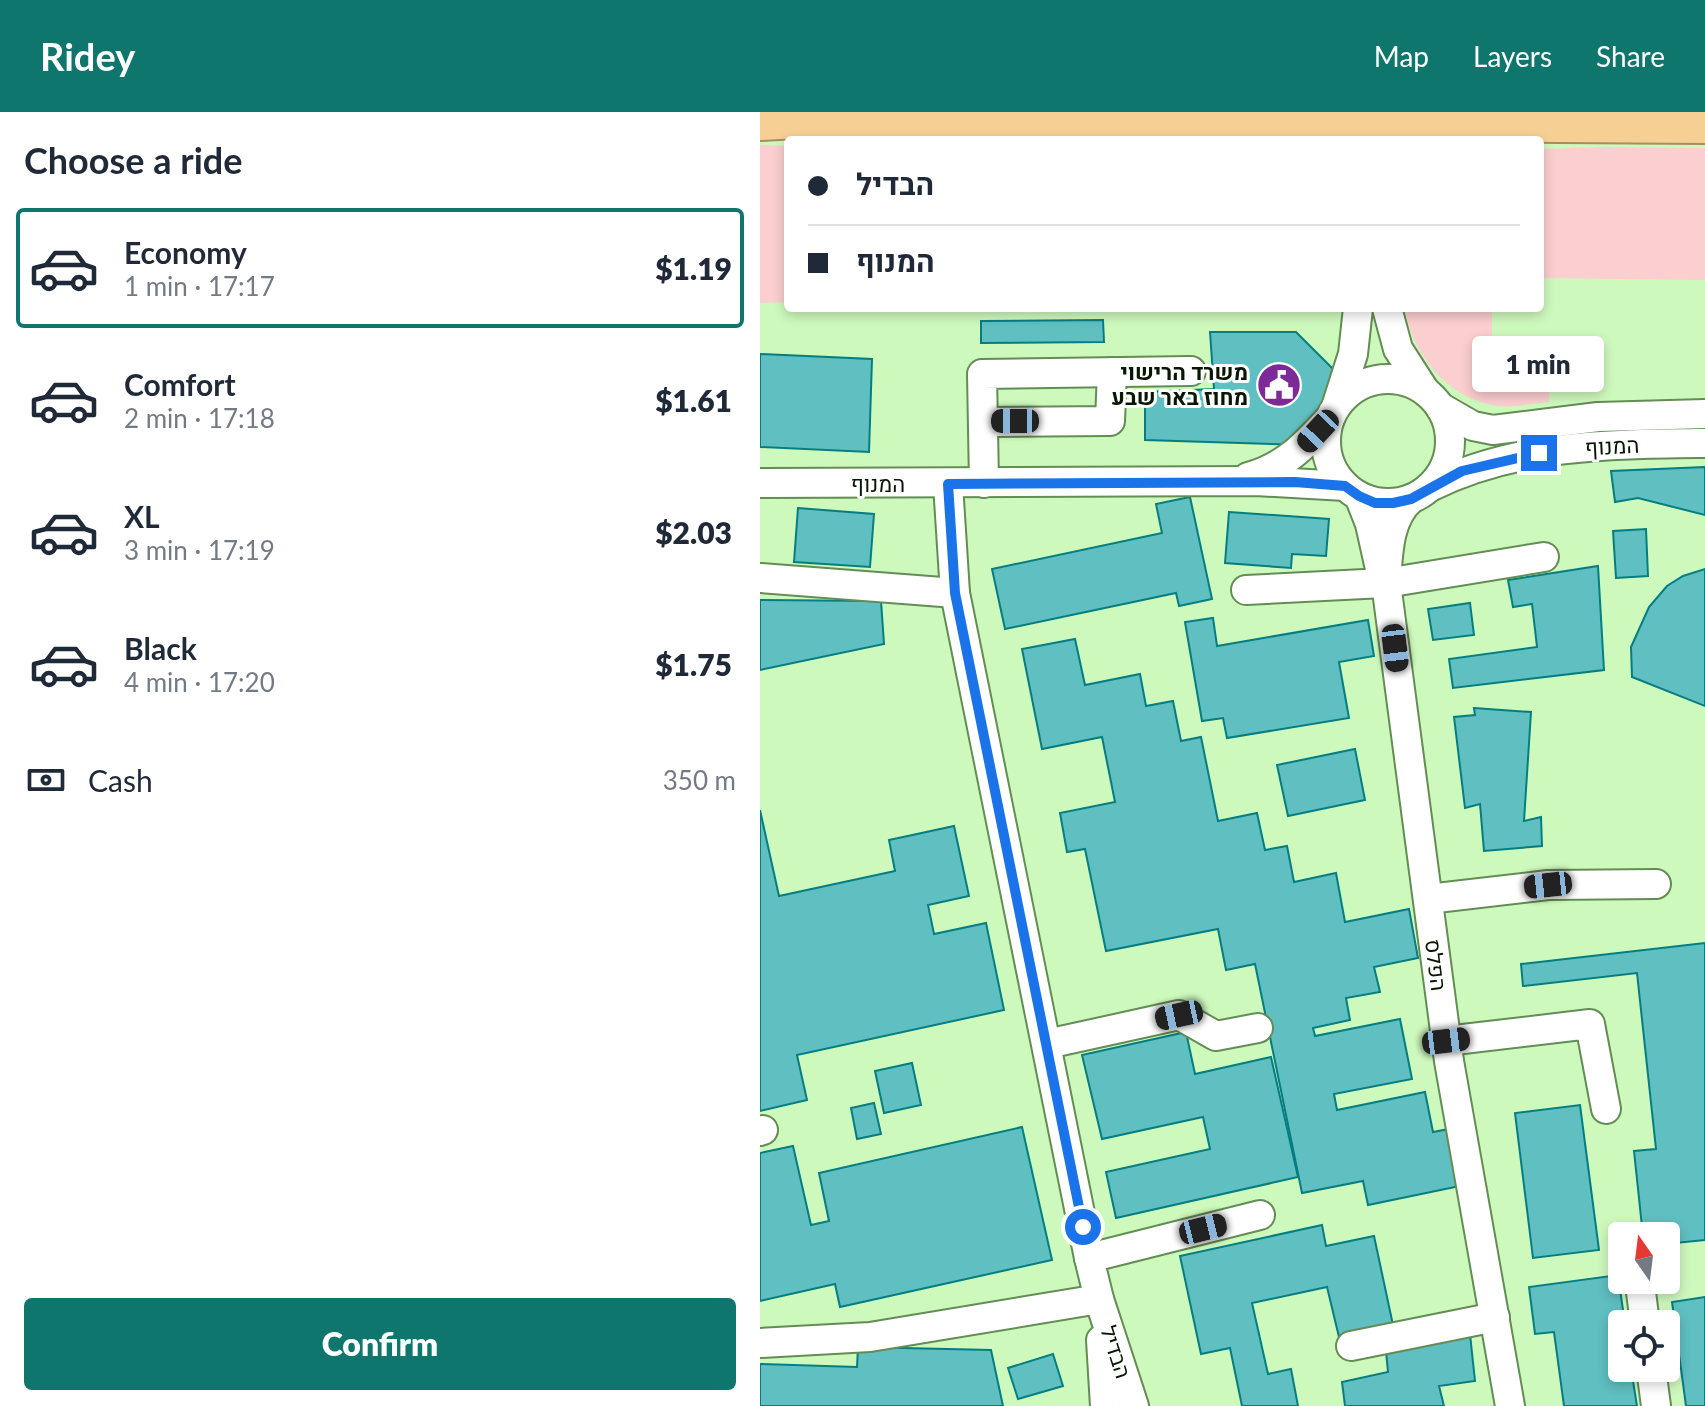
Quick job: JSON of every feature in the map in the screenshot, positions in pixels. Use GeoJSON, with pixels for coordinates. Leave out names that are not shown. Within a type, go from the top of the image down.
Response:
{"type":"FeatureCollection","features":[{"type":"Feature","properties":{"kind":"highway"},"geometry":{"type":"LineString","coordinates":[[760,119],[816,116],[1705,122]]}},
{"type":"Feature","properties":{"kind":"street"},"geometry":{"type":"LineString","coordinates":[[1244,118],[1298,136]]}},
{"type":"Feature","properties":{"kind":"street"},"geometry":{"type":"LineString","coordinates":[[1464,136],[1506,120]]}},
{"type":"Feature","properties":{"kind":"street"},"geometry":{"type":"LineString","coordinates":[[1358,312],[1346,382],[1326,432],[1329,462],[1352,491],[1375,503],[1393,503],[1420,494],[1441,474],[1451,440],[1448,423],[1398,349],[1388,312]]}},
{"type":"Feature","properties":{"kind":"street"},"geometry":{"type":"LineString","coordinates":[[984,483],[982,374],[1191,371]]}},
{"type":"Feature","properties":{"kind":"street"},"geometry":{"type":"LineString","coordinates":[[983,422],[1110,421],[1112,372]]}},
{"type":"Feature","properties":{"kind":"street"},"geometry":{"type":"LineString","coordinates":[[1332,413],[1349,393],[1366,383],[1386,379],[1407,382],[1432,399]]}},
{"type":"Feature","properties":{"kind":"street","name":"המנוף"},"geometry":{"type":"LineString","coordinates":[[1432,399],[1473,426],[1493,430],[1598,417],[1705,414]]}},
{"type":"Feature","properties":{"kind":"street","name":"המנוף"},"geometry":{"type":"LineString","coordinates":[[1235,481],[1268,472],[1289,459],[1332,413]]}},
{"type":"Feature","properties":{"kind":"street","name":"המנוף"},"geometry":{"type":"LineString","coordinates":[[1420,494],[1462,471],[1557,449],[1705,443]]}},
{"type":"Feature","properties":{"kind":"street","name":"המנוף"},"geometry":{"type":"LineString","coordinates":[[760,483],[1235,481],[1295,482],[1352,491]]}},
{"type":"Feature","properties":{"kind":"street","name":"הבדיל"},"geometry":{"type":"LineString","coordinates":[[948,484],[955,593],[1089,1258],[1134,1406]]}},
{"type":"Feature","properties":{"kind":"street","name":"הפלס"},"geometry":{"type":"LineString","coordinates":[[1352,491],[1370,524],[1391,616],[1446,1041],[1510,1406]]}},
{"type":"Feature","properties":{"kind":"street","name":"הפלס"},"geometry":{"type":"LineString","coordinates":[[1385,583],[1388,552],[1401,508],[1420,494]]}},
{"type":"Feature","properties":{"kind":"street"},"geometry":{"type":"LineString","coordinates":[[1246,590],[1385,583],[1544,557]]}},
{"type":"Feature","properties":{"kind":"street"},"geometry":{"type":"LineString","coordinates":[[760,578],[955,593]]}},
{"type":"Feature","properties":{"kind":"street"},"geometry":{"type":"LineString","coordinates":[[1428,899],[1548,885],[1656,884]]}},
{"type":"Feature","properties":{"kind":"street"},"geometry":{"type":"LineString","coordinates":[[1047,1044],[1179,1015],[1216,1036],[1258,1028]]}},
{"type":"Feature","properties":{"kind":"street"},"geometry":{"type":"LineString","coordinates":[[1446,1041],[1590,1024],[1606,1109]]}},
{"type":"Feature","properties":{"kind":"street"},"geometry":{"type":"LineString","coordinates":[[1089,1258],[1260,1215]]}},
{"type":"Feature","properties":{"kind":"street"},"geometry":{"type":"LineString","coordinates":[[760,1343],[870,1337],[1099,1299]]}},
{"type":"Feature","properties":{"kind":"street","name":"הבדיל"},"geometry":{"type":"LineString","coordinates":[[1099,1299],[1105,1406]]}},
{"type":"Feature","properties":{"kind":"street"},"geometry":{"type":"LineString","coordinates":[[1351,1346],[1495,1317]]}},
{"type":"Feature","properties":{"kind":"street"},"geometry":{"type":"LineString","coordinates":[[1653,1382],[1656,1406]]}},
{"type":"Feature","properties":{"kind":"shaded area"},"geometry":{"type":"Polygon","coordinates":[[[760,145],[784,146],[784,302],[760,303],[760,145]]]}},
{"type":"Feature","properties":{"kind":"shaded area"},"geometry":{"type":"Polygon","coordinates":[[[1705,148],[1705,280],[1544,278],[1544,149],[1705,148]]]}},
{"type":"Feature","properties":{"kind":"shaded area"},"geometry":{"type":"Polygon","coordinates":[[[1405,312],[1492,312],[1492,381],[1550,380],[1549,402],[1498,406],[1463,394],[1448,385],[1436,372],[1416,343],[1405,312]]]}},
{"type":"Feature","properties":{"kind":"building"},"geometry":{"type":"Polygon","coordinates":[[[1103,320],[1104,342],[981,343],[981,321],[1103,320]]]}},
{"type":"Feature","properties":{"kind":"building","name":"משרד הרישוי מחוז באר שבע"},"geometry":{"type":"Polygon","coordinates":[[[1210,332],[1296,332],[1346,382],[1305,445],[1145,440],[1145,392],[1214,389],[1210,332]]]}},
{"type":"Feature","properties":{"kind":"building"},"geometry":{"type":"Polygon","coordinates":[[[760,354],[872,359],[869,452],[760,447],[760,354]]]}},
{"type":"Feature","properties":{"kind":"building"},"geometry":{"type":"Polygon","coordinates":[[[1705,467],[1705,515],[1638,498],[1615,502],[1611,471],[1705,467]]]}},
{"type":"Feature","properties":{"kind":"building"},"geometry":{"type":"Polygon","coordinates":[[[1190,497],[1212,599],[1179,606],[1176,593],[1005,629],[992,569],[1162,533],[1156,504],[1190,497]]]}},
{"type":"Feature","properties":{"kind":"building"},"geometry":{"type":"Polygon","coordinates":[[[798,508],[874,514],[870,567],[794,562],[798,508]]]}},
{"type":"Feature","properties":{"kind":"building"},"geometry":{"type":"Polygon","coordinates":[[[1229,512],[1329,519],[1326,556],[1292,554],[1291,568],[1225,563],[1229,512]]]}},
{"type":"Feature","properties":{"kind":"building"},"geometry":{"type":"Polygon","coordinates":[[[1646,529],[1648,576],[1616,578],[1613,531],[1646,529]]]}},
{"type":"Feature","properties":{"kind":"building"},"geometry":{"type":"Polygon","coordinates":[[[1598,566],[1604,670],[1453,688],[1449,659],[1537,647],[1532,604],[1513,607],[1508,580],[1598,566]]]}},
{"type":"Feature","properties":{"kind":"building"},"geometry":{"type":"Polygon","coordinates":[[[1705,569],[1705,706],[1632,677],[1631,647],[1649,607],[1667,586],[1683,576],[1705,569]]]}},
{"type":"Feature","properties":{"kind":"building"},"geometry":{"type":"Polygon","coordinates":[[[760,600],[881,601],[884,644],[760,670],[760,600]]]}},
{"type":"Feature","properties":{"kind":"building"},"geometry":{"type":"Polygon","coordinates":[[[1470,603],[1474,635],[1433,640],[1428,609],[1470,603]]]}},
{"type":"Feature","properties":{"kind":"building"},"geometry":{"type":"Polygon","coordinates":[[[1213,618],[1217,646],[1368,620],[1374,656],[1339,662],[1349,718],[1227,738],[1223,718],[1202,721],[1185,622],[1213,618]]]}},
{"type":"Feature","properties":{"kind":"building"},"geometry":{"type":"Polygon","coordinates":[[[1075,639],[1085,685],[1140,674],[1146,706],[1173,701],[1181,741],[1201,737],[1218,821],[1257,813],[1265,850],[1287,846],[1294,882],[1336,873],[1345,922],[1409,909],[1418,958],[1374,967],[1380,992],[1346,998],[1350,1020],[1313,1028],[1315,1036],[1400,1019],[1412,1079],[1334,1094],[1337,1110],[1425,1092],[1433,1132],[1449,1129],[1460,1186],[1368,1205],[1363,1181],[1302,1193],[1255,964],[1226,970],[1218,929],[1106,951],[1085,849],[1067,852],[1060,813],[1115,802],[1102,737],[1042,749],[1022,649],[1075,639]]]}},
{"type":"Feature","properties":{"kind":"building"},"geometry":{"type":"Polygon","coordinates":[[[1474,708],[1531,712],[1524,821],[1541,817],[1542,846],[1484,851],[1480,804],[1465,808],[1454,717],[1475,715],[1474,708]]]}},
{"type":"Feature","properties":{"kind":"building"},"geometry":{"type":"Polygon","coordinates":[[[1355,749],[1365,800],[1288,816],[1277,765],[1355,749]]]}},
{"type":"Feature","properties":{"kind":"building"},"geometry":{"type":"Polygon","coordinates":[[[760,810],[779,896],[895,871],[889,840],[954,826],[969,896],[928,905],[934,934],[986,923],[1004,1010],[797,1055],[807,1100],[760,1111],[760,810]]]}},
{"type":"Feature","properties":{"kind":"building"},"geometry":{"type":"Polygon","coordinates":[[[1705,943],[1705,1240],[1680,1243],[1680,1222],[1642,1222],[1634,1151],[1656,1149],[1637,973],[1523,986],[1521,964],[1705,943]]]}},
{"type":"Feature","properties":{"kind":"building"},"geometry":{"type":"Polygon","coordinates":[[[1186,1032],[1195,1074],[1271,1057],[1298,1177],[1116,1218],[1106,1172],[1210,1149],[1203,1117],[1102,1139],[1082,1055],[1186,1032]]]}},
{"type":"Feature","properties":{"kind":"building"},"geometry":{"type":"Polygon","coordinates":[[[912,1063],[921,1105],[884,1113],[875,1071],[912,1063]]]}},
{"type":"Feature","properties":{"kind":"building"},"geometry":{"type":"Polygon","coordinates":[[[874,1103],[881,1134],[857,1139],[851,1108],[874,1103]]]}},
{"type":"Feature","properties":{"kind":"building"},"geometry":{"type":"Polygon","coordinates":[[[1580,1105],[1599,1250],[1533,1258],[1515,1113],[1580,1105]]]}},
{"type":"Feature","properties":{"kind":"building"},"geometry":{"type":"Polygon","coordinates":[[[1022,1127],[1052,1260],[840,1307],[835,1284],[760,1301],[760,1153],[793,1146],[811,1225],[829,1221],[819,1173],[1022,1127]]]}},
{"type":"Feature","properties":{"kind":"building"},"geometry":{"type":"Polygon","coordinates":[[[1322,1225],[1326,1246],[1374,1236],[1393,1325],[1339,1337],[1327,1287],[1252,1303],[1268,1374],[1291,1369],[1298,1406],[1242,1406],[1230,1348],[1201,1354],[1180,1256],[1322,1225]]]}},
{"type":"Feature","properties":{"kind":"building"},"geometry":{"type":"Polygon","coordinates":[[[1608,1276],[1608,1294],[1621,1294],[1623,1310],[1608,1310],[1608,1382],[1633,1382],[1637,1406],[1564,1406],[1554,1332],[1535,1334],[1529,1287],[1608,1276]]]}},
{"type":"Feature","properties":{"kind":"building"},"geometry":{"type":"Polygon","coordinates":[[[1705,1297],[1705,1406],[1686,1406],[1680,1361],[1680,1310],[1673,1310],[1672,1302],[1705,1297]]]}},
{"type":"Feature","properties":{"kind":"building"},"geometry":{"type":"Polygon","coordinates":[[[1470,1334],[1475,1381],[1439,1386],[1444,1406],[1345,1406],[1342,1382],[1388,1372],[1386,1351],[1470,1334]]]}},
{"type":"Feature","properties":{"kind":"building"},"geometry":{"type":"Polygon","coordinates":[[[858,1347],[991,1350],[1003,1406],[760,1406],[760,1364],[857,1367],[858,1347]]]}},
{"type":"Feature","properties":{"kind":"building"},"geometry":{"type":"Polygon","coordinates":[[[1053,1354],[1063,1386],[1018,1399],[1008,1368],[1053,1354]]]}},
{"type":"Feature","properties":{"kind":"place","name":"משרד הרישוי מחוז באר שבע"},"geometry":{"type":"Point","coordinates":[1279,385]}},
{"type":"Feature","properties":{"kind":"route"},"geometry":{"type":"LineString","coordinates":[[1083,1227],[955,593],[948,484],[1295,482],[1345,486],[1375,503],[1393,503],[1411,499],[1462,471],[1539,453]]}}]}
